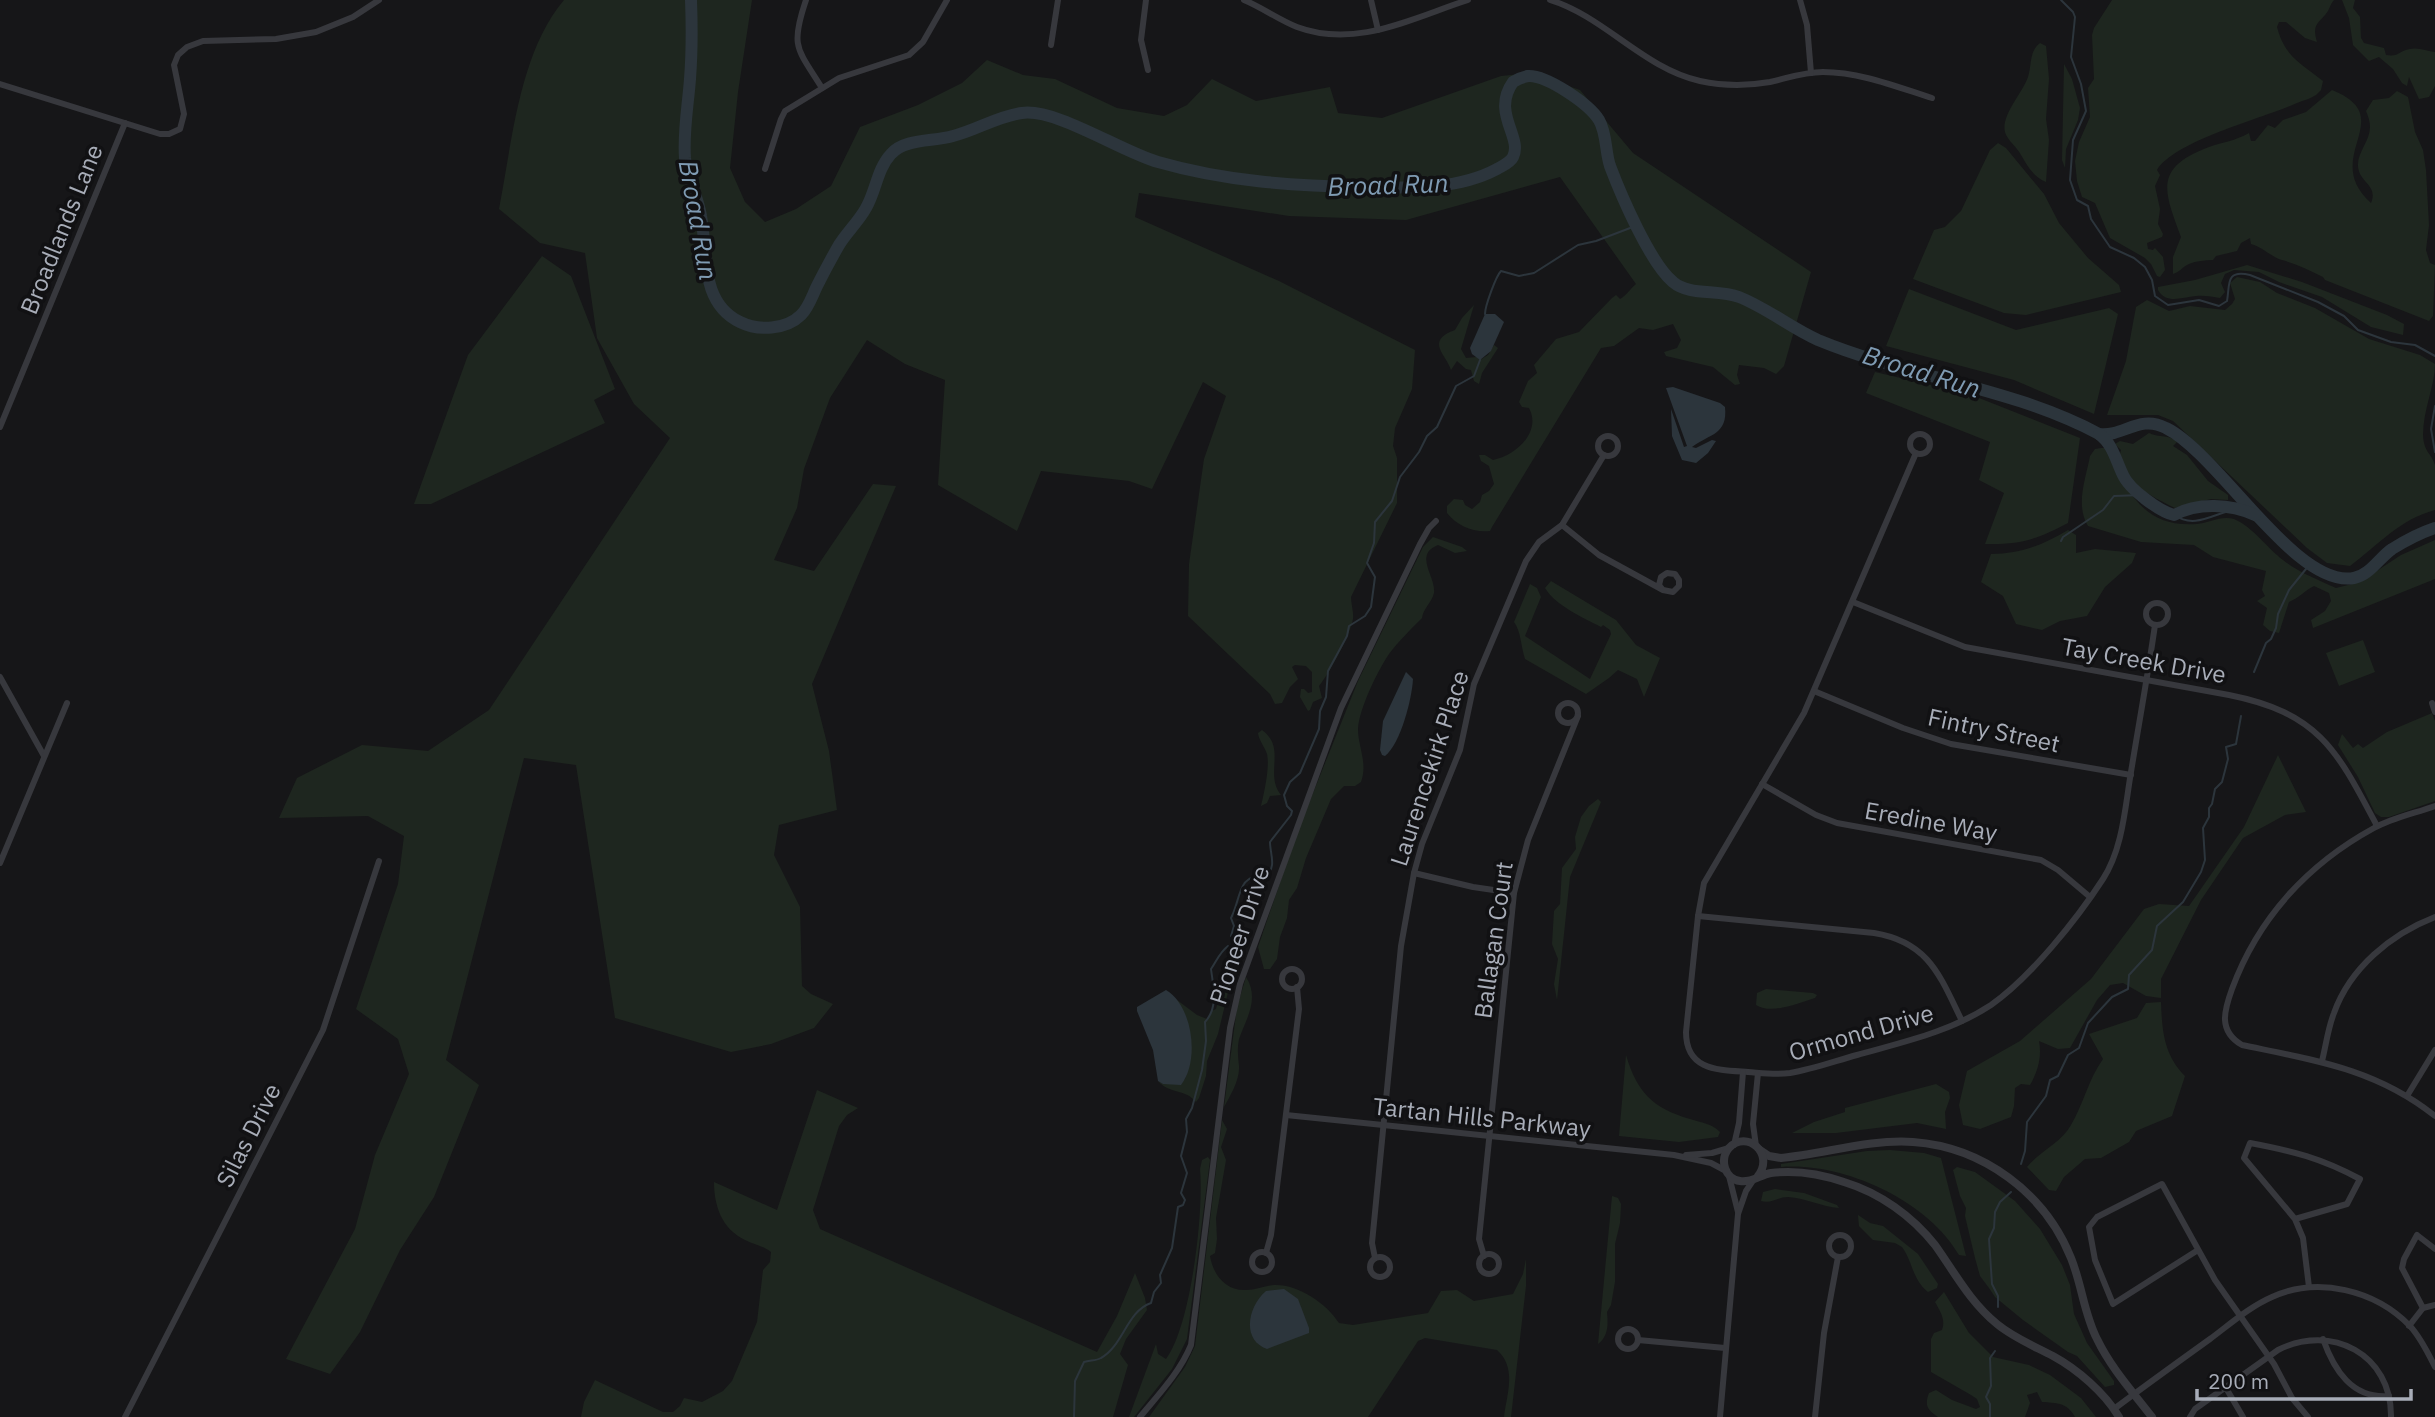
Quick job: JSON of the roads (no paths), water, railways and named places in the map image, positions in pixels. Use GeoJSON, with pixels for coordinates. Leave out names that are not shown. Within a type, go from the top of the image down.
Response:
{"type":"FeatureCollection","features":[{"type":"Feature","properties":{"kind":"street"},"geometry":{"type":"LineString","coordinates":[[0,84],[162,134],[178,130],[182,126],[184,114],[174,65],[178,55],[187,47],[203,41],[276,39],[316,32],[353,17],[379,0]]}},
{"type":"Feature","properties":{"kind":"street"},"geometry":{"type":"LineString","coordinates":[[806,0],[797,26],[797,42],[822,88]]}},
{"type":"Feature","properties":{"kind":"street"},"geometry":{"type":"LineString","coordinates":[[765,169],[785,111],[853,72],[909,55],[923,42],[947,0]]}},
{"type":"Feature","properties":{"kind":"street"},"geometry":{"type":"LineString","coordinates":[[1051,45],[1058,0]]}},
{"type":"Feature","properties":{"kind":"street"},"geometry":{"type":"LineString","coordinates":[[1146,0],[1141,40],[1148,70]]}},
{"type":"Feature","properties":{"kind":"street"},"geometry":{"type":"LineString","coordinates":[[1244,0],[1311,32],[1340,36],[1378,30],[1468,0]]}},
{"type":"Feature","properties":{"kind":"street"},"geometry":{"type":"LineString","coordinates":[[1371,0],[1378,30]]}},
{"type":"Feature","properties":{"kind":"street"},"geometry":{"type":"LineString","coordinates":[[1550,0],[1581,14],[1652,62],[1703,82],[1737,85],[1771,82],[1811,73],[1852,75],[1932,98]]}},
{"type":"Feature","properties":{"kind":"street"},"geometry":{"type":"LineString","coordinates":[[1800,0],[1807,25],[1811,73]]}},
{"type":"Feature","properties":{"kind":"street","name":"Broadlands Lane"},"geometry":{"type":"LineString","coordinates":[[0,427],[125,123]]}},
{"type":"Feature","properties":{"kind":"street","name":"Ormond Drive"},"geometry":{"type":"LineString","coordinates":[[1916,453],[1814,691],[1709,871],[1698,916],[1686,1042],[1693,1057],[1707,1067],[1743,1072],[1782,1074],[1806,1069],[1933,1033],[1962,1021],[2014,987],[2050,948],[2090,897],[2104,878],[2116,850],[2155,625]]}},
{"type":"Feature","properties":{"kind":"street","name":"Laurencekirk Place"},"geometry":{"type":"LineString","coordinates":[[1375,1258],[1372,1243],[1382,1126],[1401,946],[1414,873],[1427,832],[1460,750],[1474,684],[1521,571],[1539,542],[1562,525],[1604,455]]}},
{"type":"Feature","properties":{"kind":"street","name":"Pioneer Drive"},"geometry":{"type":"LineString","coordinates":[[1140,1417],[1184,1362],[1191,1345],[1230,1028],[1240,984],[1296,827],[1351,685],[1420,544],[1436,521]]}},
{"type":"Feature","properties":{"kind":"street"},"geometry":{"type":"LineString","coordinates":[[1562,525],[1599,555],[1663,590]]}},
{"type":"Feature","properties":{"kind":"street","name":"Tay Creek Drive"},"geometry":{"type":"LineString","coordinates":[[1853,602],[1965,647],[2255,700],[2288,712],[2308,726],[2335,753],[2377,826]]}},
{"type":"Feature","properties":{"kind":"street"},"geometry":{"type":"LineString","coordinates":[[0,677],[44,755]]}},
{"type":"Feature","properties":{"kind":"street","name":"Fintry Street"},"geometry":{"type":"LineString","coordinates":[[1814,691],[1903,728],[1951,744],[2131,775]]}},
{"type":"Feature","properties":{"kind":"street"},"geometry":{"type":"LineString","coordinates":[[0,863],[67,703]]}},
{"type":"Feature","properties":{"kind":"street"},"geometry":{"type":"LineString","coordinates":[[2432,703],[2435,712]]}},
{"type":"Feature","properties":{"kind":"street","name":"Ballagan Court"},"geometry":{"type":"LineString","coordinates":[[1484,1256],[1479,1240],[1514,893],[1528,840],[1578,716]]}},
{"type":"Feature","properties":{"kind":"street","name":"Eredine Way"},"geometry":{"type":"LineString","coordinates":[[1762,784],[1816,815],[1837,823],[2041,860],[2059,870],[2090,897]]}},
{"type":"Feature","properties":{"kind":"street"},"geometry":{"type":"LineString","coordinates":[[2435,806],[2377,826],[2310,872],[2277,907],[2254,939],[2242,962],[2224,1020],[2228,1032],[2242,1045],[2322,1061],[2367,1076],[2407,1096],[2435,1116]]}},
{"type":"Feature","properties":{"kind":"street","name":"Silas Drive"},"geometry":{"type":"LineString","coordinates":[[125,1417],[323,1030],[379,861]]}},
{"type":"Feature","properties":{"kind":"street"},"geometry":{"type":"LineString","coordinates":[[1414,873],[1473,887],[1514,893]]}},
{"type":"Feature","properties":{"kind":"street"},"geometry":{"type":"LineString","coordinates":[[1698,916],[1895,937],[1917,949],[1931,963],[1962,1021]]}},
{"type":"Feature","properties":{"kind":"street"},"geometry":{"type":"LineString","coordinates":[[2322,1061],[2335,1010],[2354,977],[2393,939],[2435,916]]}},
{"type":"Feature","properties":{"kind":"street"},"geometry":{"type":"LineString","coordinates":[[1266,1253],[1271,1235],[1299,1009],[1297,987]]}},
{"type":"Feature","properties":{"kind":"street"},"geometry":{"type":"LineString","coordinates":[[2407,1096],[2435,1050]]}},
{"type":"Feature","properties":{"kind":"street"},"geometry":{"type":"LineString","coordinates":[[1738,1214],[1724,1159],[1732,1146],[1739,1123],[1743,1072]]}},
{"type":"Feature","properties":{"kind":"street"},"geometry":{"type":"LineString","coordinates":[[1720,1417],[1738,1214],[1746,1191],[1764,1164],[1753,1124],[1758,1073]]}},
{"type":"Feature","properties":{"kind":"street","name":"Tartan Hills Parkway"},"geometry":{"type":"LineString","coordinates":[[1286,1115],[1674,1156],[1711,1163],[1738,1181],[1784,1172],[1823,1176],[1861,1188],[1891,1205],[1923,1231],[1968,1296],[1982,1311],[2021,1340],[2065,1363],[2096,1389],[2117,1413]]}},
{"type":"Feature","properties":{"kind":"street","name":"Tartan Hills Parkway"},"geometry":{"type":"LineString","coordinates":[[1674,1156],[1712,1153],[1745,1142],[1769,1156],[1785,1158],[1873,1143],[1911,1142],[1957,1151],[1976,1158],[2008,1176],[2041,1208],[2062,1239],[2078,1277],[2096,1337],[2107,1358],[2152,1417]]}},
{"type":"Feature","properties":{"kind":"street"},"geometry":{"type":"LineString","coordinates":[[2295,1219],[2347,1204],[2360,1179],[2332,1164],[2301,1153],[2250,1143],[2244,1158],[2295,1219],[2302,1238],[2309,1287]]}},
{"type":"Feature","properties":{"kind":"street"},"geometry":{"type":"LineString","coordinates":[[2198,1250],[2113,1304],[2095,1260],[2089,1227],[2097,1217],[2162,1184],[2198,1250],[2214,1280],[2269,1357],[2292,1398],[2308,1417]]}},
{"type":"Feature","properties":{"kind":"street"},"geometry":{"type":"LineString","coordinates":[[2423,1308],[2402,1268],[2417,1235],[2435,1249]]}},
{"type":"Feature","properties":{"kind":"street"},"geometry":{"type":"LineString","coordinates":[[1815,1417],[1824,1333],[1838,1257]]}},
{"type":"Feature","properties":{"kind":"street"},"geometry":{"type":"LineString","coordinates":[[2117,1413],[2133,1395],[2240,1317],[2271,1297],[2309,1287],[2344,1290],[2375,1300],[2393,1312],[2418,1336],[2435,1367]]}},
{"type":"Feature","properties":{"kind":"street"},"geometry":{"type":"LineString","coordinates":[[2409,1326],[2423,1308],[2435,1305]]}},
{"type":"Feature","properties":{"kind":"street"},"geometry":{"type":"LineString","coordinates":[[1638,1339],[1725,1348]]}},
{"type":"Feature","properties":{"kind":"street"},"geometry":{"type":"LineString","coordinates":[[2323,1339],[2332,1363],[2344,1380],[2369,1395],[2389,1396]]}},
{"type":"Feature","properties":{"kind":"street"},"geometry":{"type":"LineString","coordinates":[[2190,1417],[2195,1409],[2291,1344],[2323,1339],[2346,1344],[2365,1357],[2382,1376],[2389,1396],[2391,1417]]}},
{"type":"Feature","properties":{"kind":"street"},"geometry":{"type":"LineString","coordinates":[[2226,1388],[2243,1417]]}},
{"type":"Feature","properties":{"kind":"waterway","name":"Broad Run"},"geometry":{"type":"LineString","coordinates":[[691,0],[686,165],[700,209],[711,289],[727,313],[747,325],[772,328],[788,324],[804,312],[839,245],[866,208],[886,160],[904,145],[953,136],[1013,115],[1036,113],[1053,117],[1143,157],[1208,174],[1310,185],[1430,187],[1481,176],[1510,161],[1515,149],[1506,114],[1507,93],[1513,82],[1528,76],[1546,80],[1594,113],[1603,131],[1610,166],[1637,228],[1664,273],[1680,286],[1695,291],[1739,297],[1818,340],[1888,364],[2031,405],[2099,434],[2148,423],[2166,428],[2187,442],[2210,464],[2283,542],[2308,563],[2331,576],[2360,576],[2392,549],[2435,528]]}},
{"type":"Feature","properties":{"kind":"waterway"},"geometry":{"type":"LineString","coordinates":[[2061,0],[2075,17],[2071,57],[2081,84],[2086,111],[2073,140],[2070,180],[2077,200],[2088,206],[2091,219],[2110,247],[2134,258],[2145,267],[2152,280],[2155,296],[2168,305],[2199,300],[2219,306],[2227,301],[2233,276],[2250,275],[2318,302],[2344,316],[2358,330],[2391,342],[2415,345],[2435,356]]}},
{"type":"Feature","properties":{"kind":"waterway"},"geometry":{"type":"LineString","coordinates":[[1485,314],[1491,291],[1501,271],[1519,276],[1534,273],[1578,245],[1638,225]]}},
{"type":"Feature","properties":{"kind":"waterway"},"geometry":{"type":"LineString","coordinates":[[1231,936],[1234,926],[1231,918],[1242,888],[1259,873],[1266,875],[1269,872],[1272,864],[1270,842],[1291,815],[1292,811],[1287,806],[1284,795],[1290,782],[1300,773],[1319,729],[1328,671],[1347,636],[1349,626],[1365,616],[1371,607],[1375,577],[1367,563],[1374,543],[1375,522],[1392,501],[1400,477],[1419,452],[1427,436],[1437,427],[1456,386],[1474,376],[1480,360]]}},
{"type":"Feature","properties":{"kind":"waterway"},"geometry":{"type":"LineString","coordinates":[[2435,406],[2431,429],[2435,452]]}},
{"type":"Feature","properties":{"kind":"waterway"},"geometry":{"type":"LineString","coordinates":[[2099,434],[2111,448],[2126,481],[2161,509],[2174,515],[2193,508],[2214,506],[2255,515]]}},
{"type":"Feature","properties":{"kind":"waterway"},"geometry":{"type":"LineString","coordinates":[[2061,541],[2103,510],[2114,496],[2142,495]]}},
{"type":"Feature","properties":{"kind":"waterway"},"geometry":{"type":"LineString","coordinates":[[2174,515],[2190,521],[2238,509]]}},
{"type":"Feature","properties":{"kind":"waterway"},"geometry":{"type":"LineString","coordinates":[[2254,672],[2266,643],[2276,628],[2278,614],[2289,590],[2310,564]]}},
{"type":"Feature","properties":{"kind":"waterway"},"geometry":{"type":"LineString","coordinates":[[2021,1164],[2025,1151],[2027,1122],[2046,1096],[2050,1080],[2058,1076],[2068,1055],[2079,1048],[2088,1023],[2112,997],[2128,989],[2129,975],[2152,950],[2157,926],[2183,902],[2201,872],[2205,860],[2203,828],[2209,817],[2215,789],[2222,782],[2228,759],[2226,747],[2236,744],[2241,716]]}},
{"type":"Feature","properties":{"kind":"waterway"},"geometry":{"type":"LineString","coordinates":[[1074,1417],[1075,1381],[1084,1362],[1099,1359],[1108,1353],[1136,1313],[1151,1303],[1154,1292],[1161,1283],[1160,1275],[1172,1248],[1178,1207],[1183,1205],[1185,1200],[1181,1193],[1187,1173],[1181,1156],[1187,1132],[1186,1119],[1192,1108],[1202,1070],[1206,1041],[1205,1022],[1214,1003],[1211,969],[1228,946]]}},
{"type":"Feature","properties":{"kind":"waterway"},"geometry":{"type":"LineString","coordinates":[[1998,1307],[1998,1296],[1992,1284],[1989,1239],[1994,1228],[1995,1212],[2000,1202],[2011,1192]]}},
{"type":"Feature","properties":{"kind":"waterway"},"geometry":{"type":"LineString","coordinates":[[1990,1417],[1990,1404],[1986,1397],[1991,1386],[1990,1358],[1995,1351]]}}]}
